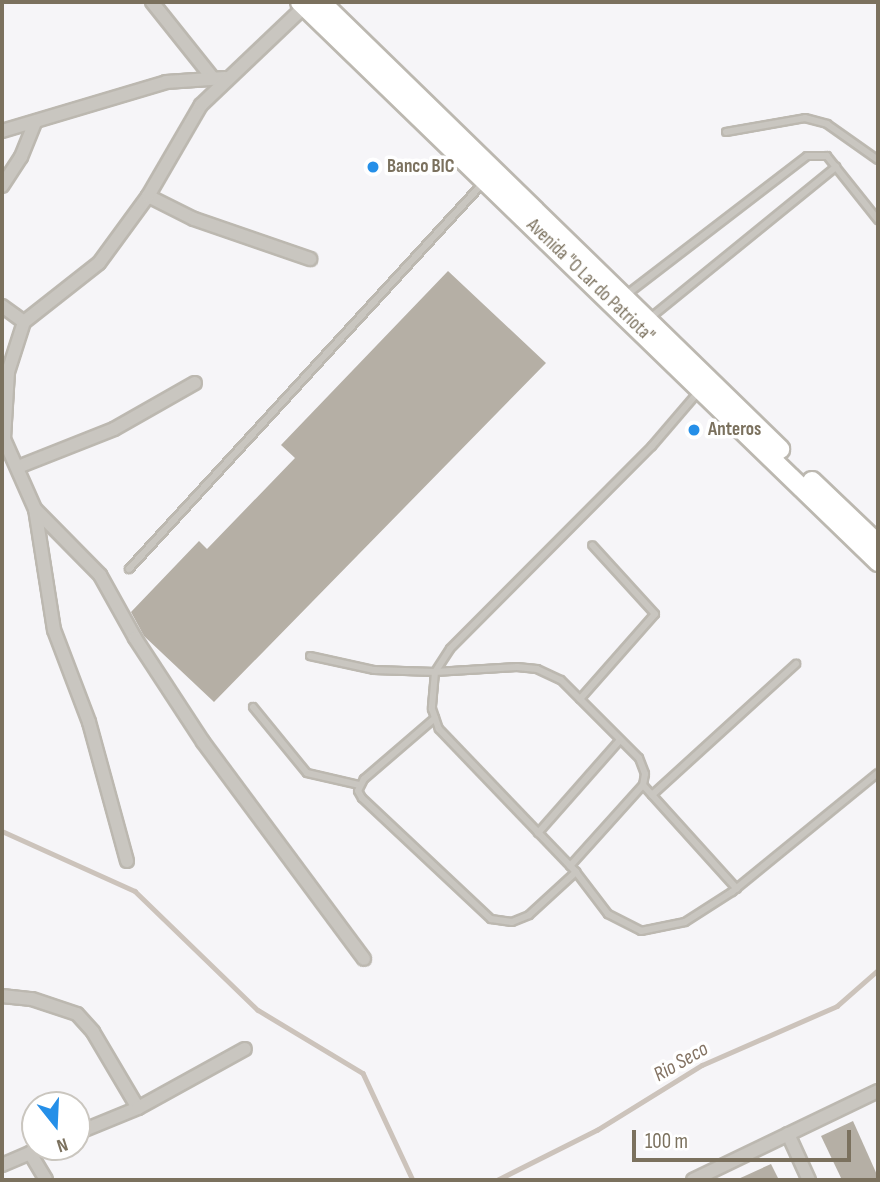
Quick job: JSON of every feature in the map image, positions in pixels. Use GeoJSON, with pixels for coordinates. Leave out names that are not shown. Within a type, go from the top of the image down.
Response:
{"type":"FeatureCollection","features":[{"type":"Feature","properties":{"kind":"main road","name":"Avenida \"O Lar do Patriota\""},"geometry":{"type":"LineString","coordinates":[[308,3],[485,180],[878,562]]}},
{"type":"Feature","properties":{"kind":"main road","name":"Avenida \"O Lar do Patriota\""},"geometry":{"type":"LineString","coordinates":[[308,3],[626,295],[878,544]]}},
{"type":"Feature","properties":{"kind":"street"},"geometry":{"type":"LineString","coordinates":[[152,2],[211,76]]}},
{"type":"Feature","properties":{"kind":"street"},"geometry":{"type":"LineString","coordinates":[[127,861],[89,722],[54,630],[36,509],[3,440],[8,372],[24,322],[99,263],[148,196],[201,104],[225,78],[308,3]]}},
{"type":"Feature","properties":{"kind":"street"},"geometry":{"type":"LineString","coordinates":[[2,131],[166,82],[211,76],[225,78]]}},
{"type":"Feature","properties":{"kind":"street"},"geometry":{"type":"LineString","coordinates":[[2,186],[21,157],[35,123]]}},
{"type":"Feature","properties":{"kind":"street"},"geometry":{"type":"LineString","coordinates":[[148,196],[194,219],[310,259]]}},
{"type":"Feature","properties":{"kind":"street"},"geometry":{"type":"LineString","coordinates":[[2,306],[24,322]]}},
{"type":"Feature","properties":{"kind":"street"},"geometry":{"type":"LineString","coordinates":[[18,467],[114,429],[195,383]]}},
{"type":"Feature","properties":{"kind":"street"},"geometry":{"type":"LineString","coordinates":[[36,509],[100,575],[135,638],[203,743],[365,959]]}},
{"type":"Feature","properties":{"kind":"street"},"geometry":{"type":"LineString","coordinates":[[2,996],[32,999],[77,1014],[93,1032],[138,1108]]}},
{"type":"Feature","properties":{"kind":"street"},"geometry":{"type":"LineString","coordinates":[[91,1127],[138,1108],[244,1049]]}},
{"type":"Feature","properties":{"kind":"street"},"geometry":{"type":"LineString","coordinates":[[693,1180],[878,1091]]}},
{"type":"Feature","properties":{"kind":"street"},"geometry":{"type":"LineString","coordinates":[[788,1134],[810,1180]]}},
{"type":"Feature","properties":{"kind":"street"},"geometry":{"type":"LineString","coordinates":[[2,1165],[21,1157]]}},
{"type":"Feature","properties":{"kind":"street"},"geometry":{"type":"LineString","coordinates":[[35,1161],[46,1180]]}},
{"type":"Feature","properties":{"kind":"lane"},"geometry":{"type":"LineString","coordinates":[[726,132],[805,118],[835,129],[878,160]]}},
{"type":"Feature","properties":{"kind":"lane"},"geometry":{"type":"LineString","coordinates":[[626,295],[807,156],[827,156],[878,220]]}},
{"type":"Feature","properties":{"kind":"lane"},"geometry":{"type":"LineString","coordinates":[[650,319],[836,167]]}},
{"type":"Feature","properties":{"kind":"lane"},"geometry":{"type":"LineString","coordinates":[[129,569],[485,180]]}},
{"type":"Feature","properties":{"kind":"lane"},"geometry":{"type":"LineString","coordinates":[[701,388],[652,446],[450,649],[435,672],[435,718],[439,729],[576,872],[608,914],[641,931],[685,922],[737,889],[878,773]]}},
{"type":"Feature","properties":{"kind":"lane"},"geometry":{"type":"LineString","coordinates":[[580,699],[655,614],[592,545]]}},
{"type":"Feature","properties":{"kind":"lane"},"geometry":{"type":"LineString","coordinates":[[310,656],[374,670],[435,672],[537,669],[561,680],[639,758],[645,774],[643,785],[570,866]]}},
{"type":"Feature","properties":{"kind":"lane"},"geometry":{"type":"LineString","coordinates":[[652,795],[796,664]]}},
{"type":"Feature","properties":{"kind":"lane"},"geometry":{"type":"LineString","coordinates":[[253,707],[307,773],[359,785]]}},
{"type":"Feature","properties":{"kind":"lane"},"geometry":{"type":"LineString","coordinates":[[359,785],[435,718]]}},
{"type":"Feature","properties":{"kind":"lane"},"geometry":{"type":"LineString","coordinates":[[538,833],[620,740]]}},
{"type":"Feature","properties":{"kind":"lane"},"geometry":{"type":"LineString","coordinates":[[359,785],[362,798],[491,919],[512,922],[529,915],[576,872]]}},
{"type":"Feature","properties":{"kind":"lane"},"geometry":{"type":"LineString","coordinates":[[643,785],[737,889]]}},
{"type":"Feature","properties":{"kind":"building"},"geometry":{"type":"Polygon","coordinates":[[[448,271],[546,363],[214,702],[144,636],[131,612],[199,541],[207,549],[295,458],[281,445],[448,271]]]}},
{"type":"Feature","properties":{"kind":"building"},"geometry":{"type":"Polygon","coordinates":[[[853,1121],[878,1180],[842,1180],[821,1136],[853,1121]]]}},
{"type":"Feature","properties":{"kind":"building"},"geometry":{"type":"Polygon","coordinates":[[[771,1164],[779,1180],[736,1180],[771,1164]]]}},
{"type":"Feature","properties":{"kind":"waterway"},"geometry":{"type":"LineString","coordinates":[[2,831],[135,891],[258,1010],[363,1073],[413,1180]]}},
{"type":"Feature","properties":{"kind":"waterway","name":"Rio Seco"},"geometry":{"type":"LineString","coordinates":[[497,1180],[597,1130],[702,1065],[837,1006],[878,970]]}},
{"type":"Feature","properties":{"kind":"place","name":"Banco BIC"},"geometry":{"type":"Point","coordinates":[373,167]}},
{"type":"Feature","properties":{"kind":"place","name":"Anteros"},"geometry":{"type":"Point","coordinates":[694,430]}}]}
